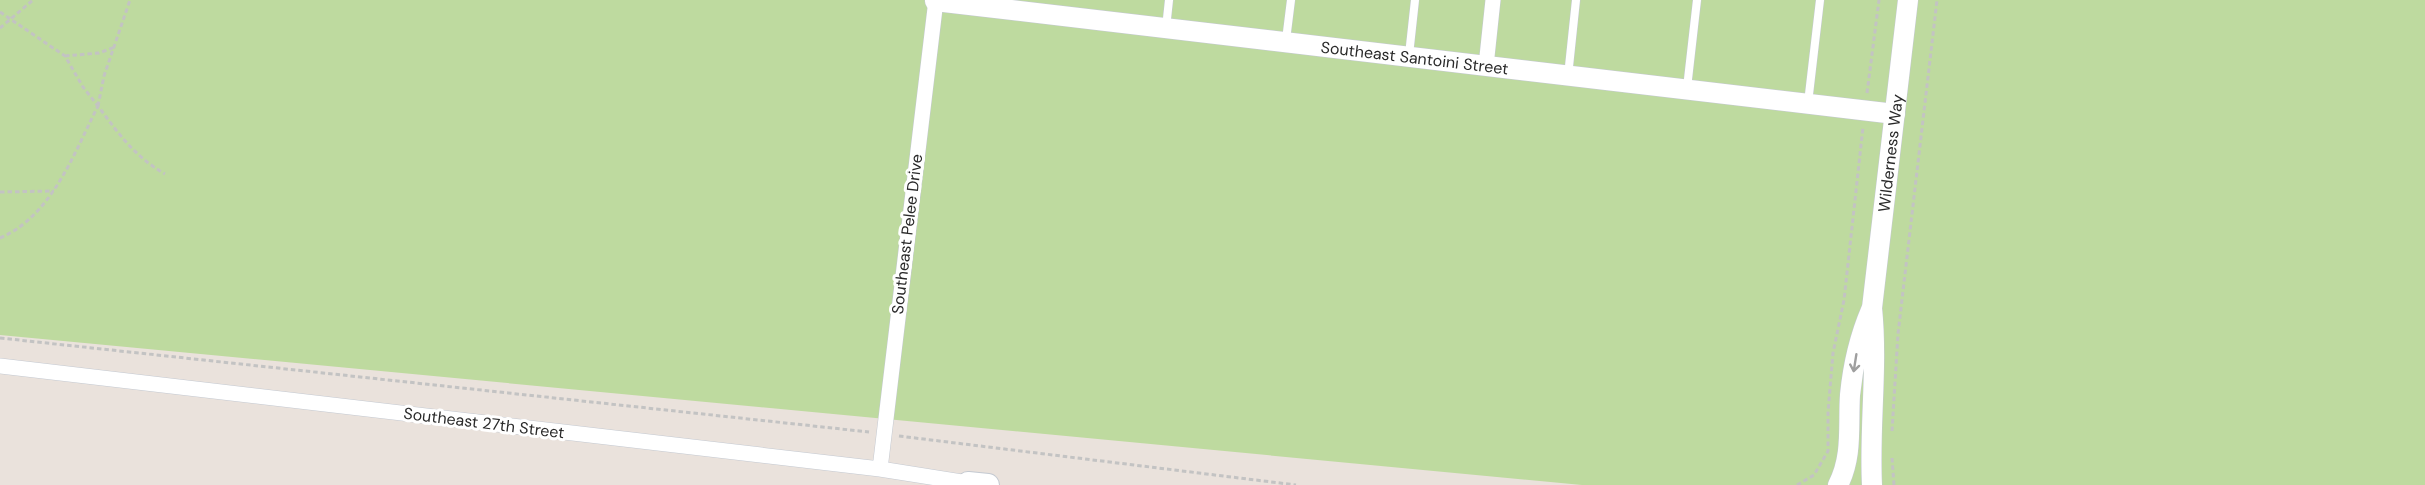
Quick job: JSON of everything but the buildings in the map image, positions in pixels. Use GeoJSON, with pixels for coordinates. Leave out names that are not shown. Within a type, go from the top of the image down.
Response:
{"type":"FeatureCollection","features":[{"type":"Feature","properties":{"kind":"street"},"geometry":{"type":"LineString","coordinates":[[1485,66],[1493,0]]}},
{"type":"Feature","properties":{"kind":"street","name":"Wilderness Way"},"geometry":{"type":"LineString","coordinates":[[1872,485],[1871,409],[1876,343],[1872,308],[1908,0]]}},
{"type":"Feature","properties":{"kind":"street","name":"Southeast Santoini Street"},"geometry":{"type":"LineString","coordinates":[[935,1],[1028,6],[1166,28],[1895,114]]}},
{"type":"Feature","properties":{"kind":"street","name":"Southeast Pelee Drive"},"geometry":{"type":"LineString","coordinates":[[880,469],[935,1]]}},
{"type":"Feature","properties":{"kind":"street","name":"Wilderness Way"},"geometry":{"type":"LineString","coordinates":[[1838,485],[1844,474],[1850,446],[1850,394],[1858,340],[1872,308]]}},
{"type":"Feature","properties":{"kind":"street","name":"Southeast 27th Street"},"geometry":{"type":"LineString","coordinates":[[0,366],[880,469],[978,484]]}},
{"type":"Feature","properties":{"kind":"lane"},"geometry":{"type":"LineString","coordinates":[[1166,28],[1169,0]]}},
{"type":"Feature","properties":{"kind":"lane"},"geometry":{"type":"LineString","coordinates":[[1286,42],[1291,0]]}},
{"type":"Feature","properties":{"kind":"lane"},"geometry":{"type":"LineString","coordinates":[[1409,57],[1415,0]]}},
{"type":"Feature","properties":{"kind":"lane"},"geometry":{"type":"LineString","coordinates":[[1568,76],[1576,0]]}},
{"type":"Feature","properties":{"kind":"lane"},"geometry":{"type":"LineString","coordinates":[[1686,90],[1697,0]]}},
{"type":"Feature","properties":{"kind":"lane"},"geometry":{"type":"LineString","coordinates":[[1808,104],[1820,0]]}},
{"type":"Feature","properties":{"kind":"path"},"geometry":{"type":"LineString","coordinates":[[0,28],[33,0]]}},
{"type":"Feature","properties":{"kind":"path"},"geometry":{"type":"LineString","coordinates":[[0,238],[23,225],[54,191],[98,106],[104,76],[116,47],[130,0]]}},
{"type":"Feature","properties":{"kind":"path"},"geometry":{"type":"LineString","coordinates":[[1797,485],[1814,475],[1828,451],[1828,412],[1833,353],[1844,300],[1879,0]]}},
{"type":"Feature","properties":{"kind":"path"},"geometry":{"type":"LineString","coordinates":[[1892,441],[1898,334],[1937,0]]}},
{"type":"Feature","properties":{"kind":"path"},"geometry":{"type":"LineString","coordinates":[[0,12],[65,56],[83,87],[128,146],[147,164],[165,174]]}},
{"type":"Feature","properties":{"kind":"path"},"geometry":{"type":"LineString","coordinates":[[65,56],[99,53],[116,47]]}},
{"type":"Feature","properties":{"kind":"path"},"geometry":{"type":"LineString","coordinates":[[0,192],[54,191]]}},
{"type":"Feature","properties":{"kind":"path"},"geometry":{"type":"LineString","coordinates":[[0,338],[885,434],[1296,485]]}},
{"type":"Feature","properties":{"kind":"path"},"geometry":{"type":"LineString","coordinates":[[1891,452],[1894,485]]}},
{"type":"Feature","properties":{"kind":"green space"},"geometry":{"type":"Polygon","coordinates":[[[0,0],[2425,0],[2425,485],[1582,485],[0,335],[0,0]]]}}]}
